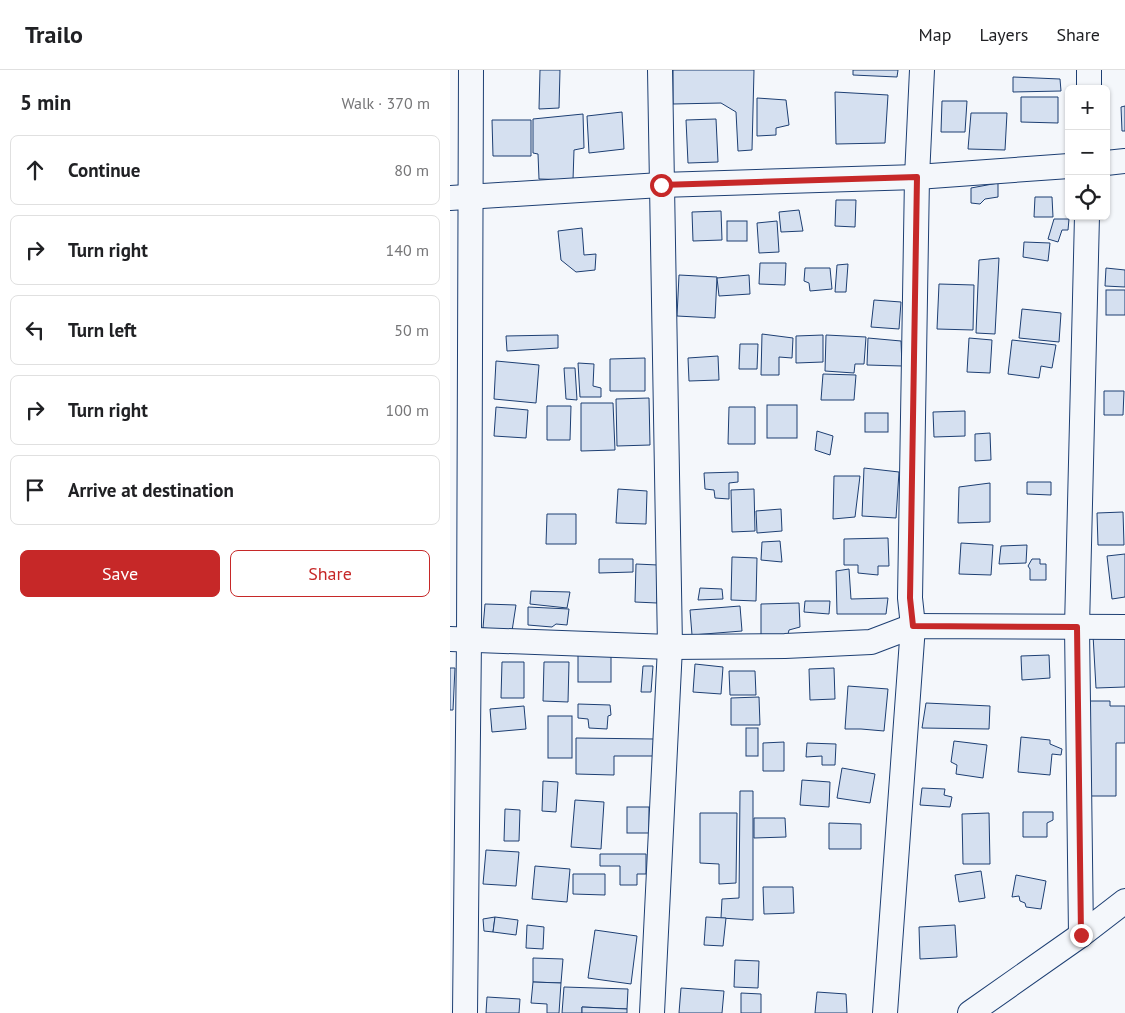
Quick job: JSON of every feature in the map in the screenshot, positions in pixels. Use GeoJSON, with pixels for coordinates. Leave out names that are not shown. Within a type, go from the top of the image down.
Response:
{"type":"FeatureCollection","features":[{"type":"Feature","properties":{"kind":"street"},"geometry":{"type":"LineString","coordinates":[[465,1013],[460,639],[461,198],[471,70]]}},
{"type":"Feature","properties":{"kind":"street"},"geometry":{"type":"LineString","coordinates":[[652,1013],[670,647],[660,70]]}},
{"type":"Feature","properties":{"kind":"street"},"geometry":{"type":"LineString","coordinates":[[885,1013],[913,626],[910,598],[917,177],[922,70]]}},
{"type":"Feature","properties":{"kind":"street"},"geometry":{"type":"LineString","coordinates":[[1089,70],[1089,85]]}},
{"type":"Feature","properties":{"kind":"street"},"geometry":{"type":"LineString","coordinates":[[1110,163],[1125,161]]}},
{"type":"Feature","properties":{"kind":"street"},"geometry":{"type":"LineString","coordinates":[[461,198],[661,185],[917,177],[1065,166]]}},
{"type":"Feature","properties":{"kind":"street"},"geometry":{"type":"LineString","coordinates":[[1081,935],[1077,627],[1087,220]]}},
{"type":"Feature","properties":{"kind":"street"},"geometry":{"type":"LineString","coordinates":[[460,639],[670,647],[785,646],[871,642],[913,626],[1125,627]]}},
{"type":"Feature","properties":{"kind":"street"},"geometry":{"type":"LineString","coordinates":[[970,1013],[1081,935],[1125,901]]}},
{"type":"Feature","properties":{"kind":"building"},"geometry":{"type":"Polygon","coordinates":[[[540,70],[560,70],[559,108],[539,109],[540,70]]]}},
{"type":"Feature","properties":{"kind":"building"},"geometry":{"type":"Polygon","coordinates":[[[673,70],[754,70],[752,150],[738,151],[736,112],[721,103],[673,104],[673,70]]]}},
{"type":"Feature","properties":{"kind":"building"},"geometry":{"type":"Polygon","coordinates":[[[853,70],[898,70],[897,77],[853,75],[853,70]]]}},
{"type":"Feature","properties":{"kind":"building"},"geometry":{"type":"Polygon","coordinates":[[[1013,77],[1060,79],[1061,91],[1013,92],[1013,77]]]}},
{"type":"Feature","properties":{"kind":"building"},"geometry":{"type":"Polygon","coordinates":[[[835,92],[888,95],[885,143],[836,144],[835,92]]]}},
{"type":"Feature","properties":{"kind":"building"},"geometry":{"type":"Polygon","coordinates":[[[1021,97],[1058,97],[1058,123],[1021,122],[1021,97]]]}},
{"type":"Feature","properties":{"kind":"building"},"geometry":{"type":"Polygon","coordinates":[[[757,98],[786,100],[789,125],[776,128],[776,135],[757,136],[757,98]]]}},
{"type":"Feature","properties":{"kind":"building"},"geometry":{"type":"Polygon","coordinates":[[[942,101],[967,101],[965,132],[941,132],[942,101]]]}},
{"type":"Feature","properties":{"kind":"building"},"geometry":{"type":"Polygon","coordinates":[[[1125,106],[1125,131],[1122,131],[1121,107],[1125,106]]]}},
{"type":"Feature","properties":{"kind":"building"},"geometry":{"type":"Polygon","coordinates":[[[622,112],[624,149],[589,153],[587,116],[622,112]]]}},
{"type":"Feature","properties":{"kind":"building"},"geometry":{"type":"Polygon","coordinates":[[[971,113],[1007,113],[1005,150],[968,149],[971,113]]]}},
{"type":"Feature","properties":{"kind":"building"},"geometry":{"type":"Polygon","coordinates":[[[583,114],[584,148],[574,150],[573,180],[539,179],[538,154],[533,153],[533,119],[583,114]]]}},
{"type":"Feature","properties":{"kind":"building"},"geometry":{"type":"Polygon","coordinates":[[[716,119],[718,162],[688,163],[686,120],[716,119]]]}},
{"type":"Feature","properties":{"kind":"building"},"geometry":{"type":"Polygon","coordinates":[[[492,120],[531,120],[531,156],[493,156],[492,120]]]}},
{"type":"Feature","properties":{"kind":"building"},"geometry":{"type":"Polygon","coordinates":[[[998,183],[998,197],[985,199],[980,204],[971,203],[971,188],[998,183]]]}},
{"type":"Feature","properties":{"kind":"building"},"geometry":{"type":"Polygon","coordinates":[[[1035,197],[1052,197],[1053,217],[1034,217],[1035,197]]]}},
{"type":"Feature","properties":{"kind":"building"},"geometry":{"type":"Polygon","coordinates":[[[836,200],[856,200],[855,227],[835,226],[836,200]]]}},
{"type":"Feature","properties":{"kind":"building"},"geometry":{"type":"Polygon","coordinates":[[[799,210],[803,231],[781,232],[779,212],[799,210]]]}},
{"type":"Feature","properties":{"kind":"building"},"geometry":{"type":"Polygon","coordinates":[[[721,211],[722,240],[693,241],[692,212],[721,211]]]}},
{"type":"Feature","properties":{"kind":"building"},"geometry":{"type":"Polygon","coordinates":[[[1054,219],[1069,220],[1068,230],[1062,230],[1058,242],[1048,239],[1054,219]]]}},
{"type":"Feature","properties":{"kind":"building"},"geometry":{"type":"Polygon","coordinates":[[[727,221],[747,221],[747,241],[727,241],[727,221]]]}},
{"type":"Feature","properties":{"kind":"building"},"geometry":{"type":"Polygon","coordinates":[[[777,221],[779,252],[759,253],[757,223],[777,221]]]}},
{"type":"Feature","properties":{"kind":"building"},"geometry":{"type":"Polygon","coordinates":[[[582,228],[584,255],[596,254],[595,270],[576,272],[561,260],[558,231],[582,228]]]}},
{"type":"Feature","properties":{"kind":"building"},"geometry":{"type":"Polygon","coordinates":[[[1024,242],[1050,243],[1048,261],[1023,257],[1024,242]]]}},
{"type":"Feature","properties":{"kind":"building"},"geometry":{"type":"Polygon","coordinates":[[[999,258],[995,334],[976,333],[979,260],[999,258]]]}},
{"type":"Feature","properties":{"kind":"building"},"geometry":{"type":"Polygon","coordinates":[[[760,263],[786,263],[785,285],[759,284],[760,263]]]}},
{"type":"Feature","properties":{"kind":"building"},"geometry":{"type":"Polygon","coordinates":[[[848,264],[846,292],[835,292],[837,265],[848,264]]]}},
{"type":"Feature","properties":{"kind":"building"},"geometry":{"type":"Polygon","coordinates":[[[805,268],[830,268],[832,289],[810,291],[809,283],[804,281],[805,268]]]}},
{"type":"Feature","properties":{"kind":"building"},"geometry":{"type":"Polygon","coordinates":[[[1106,268],[1125,270],[1125,287],[1105,286],[1106,268]]]}},
{"type":"Feature","properties":{"kind":"building"},"geometry":{"type":"Polygon","coordinates":[[[679,275],[717,277],[715,318],[677,316],[679,275]]]}},
{"type":"Feature","properties":{"kind":"building"},"geometry":{"type":"Polygon","coordinates":[[[749,275],[750,294],[719,296],[717,278],[749,275]]]}},
{"type":"Feature","properties":{"kind":"building"},"geometry":{"type":"Polygon","coordinates":[[[939,284],[974,285],[973,330],[937,329],[939,284]]]}},
{"type":"Feature","properties":{"kind":"building"},"geometry":{"type":"Polygon","coordinates":[[[1106,290],[1125,290],[1125,315],[1106,315],[1106,290]]]}},
{"type":"Feature","properties":{"kind":"building"},"geometry":{"type":"Polygon","coordinates":[[[874,300],[901,302],[899,329],[871,327],[874,300]]]}},
{"type":"Feature","properties":{"kind":"building"},"geometry":{"type":"Polygon","coordinates":[[[1022,309],[1061,313],[1059,342],[1019,338],[1022,309]]]}},
{"type":"Feature","properties":{"kind":"building"},"geometry":{"type":"Polygon","coordinates":[[[762,334],[793,338],[792,358],[779,357],[779,375],[761,375],[762,334]]]}},
{"type":"Feature","properties":{"kind":"building"},"geometry":{"type":"Polygon","coordinates":[[[558,335],[558,348],[507,351],[506,336],[558,335]]]}},
{"type":"Feature","properties":{"kind":"building"},"geometry":{"type":"Polygon","coordinates":[[[823,335],[823,362],[796,363],[796,336],[823,335]]]}},
{"type":"Feature","properties":{"kind":"building"},"geometry":{"type":"Polygon","coordinates":[[[826,335],[866,337],[864,364],[855,364],[854,373],[825,371],[826,335]]]}},
{"type":"Feature","properties":{"kind":"building"},"geometry":{"type":"Polygon","coordinates":[[[868,338],[901,341],[902,366],[867,365],[868,338]]]}},
{"type":"Feature","properties":{"kind":"building"},"geometry":{"type":"Polygon","coordinates":[[[969,338],[992,340],[990,373],[967,372],[969,338]]]}},
{"type":"Feature","properties":{"kind":"building"},"geometry":{"type":"Polygon","coordinates":[[[1012,340],[1056,345],[1052,368],[1041,366],[1039,378],[1008,374],[1012,340]]]}},
{"type":"Feature","properties":{"kind":"building"},"geometry":{"type":"Polygon","coordinates":[[[740,344],[758,344],[757,369],[739,369],[740,344]]]}},
{"type":"Feature","properties":{"kind":"building"},"geometry":{"type":"Polygon","coordinates":[[[718,356],[719,380],[689,381],[688,358],[718,356]]]}},
{"type":"Feature","properties":{"kind":"building"},"geometry":{"type":"Polygon","coordinates":[[[645,358],[645,391],[610,391],[610,359],[645,358]]]}},
{"type":"Feature","properties":{"kind":"building"},"geometry":{"type":"Polygon","coordinates":[[[496,361],[539,365],[536,403],[494,399],[496,361]]]}},
{"type":"Feature","properties":{"kind":"building"},"geometry":{"type":"Polygon","coordinates":[[[578,363],[594,364],[593,386],[601,388],[601,397],[580,397],[578,363]]]}},
{"type":"Feature","properties":{"kind":"building"},"geometry":{"type":"Polygon","coordinates":[[[564,368],[575,368],[577,400],[566,399],[564,368]]]}},
{"type":"Feature","properties":{"kind":"building"},"geometry":{"type":"Polygon","coordinates":[[[823,374],[856,375],[854,400],[821,400],[823,374]]]}},
{"type":"Feature","properties":{"kind":"building"},"geometry":{"type":"Polygon","coordinates":[[[1104,391],[1124,391],[1123,415],[1104,415],[1104,391]]]}},
{"type":"Feature","properties":{"kind":"building"},"geometry":{"type":"Polygon","coordinates":[[[649,398],[650,445],[617,446],[616,399],[649,398]]]}},
{"type":"Feature","properties":{"kind":"building"},"geometry":{"type":"Polygon","coordinates":[[[581,403],[613,403],[615,450],[581,451],[581,403]]]}},
{"type":"Feature","properties":{"kind":"building"},"geometry":{"type":"Polygon","coordinates":[[[767,405],[797,405],[797,438],[767,438],[767,405]]]}},
{"type":"Feature","properties":{"kind":"building"},"geometry":{"type":"Polygon","coordinates":[[[547,406],[571,406],[570,440],[547,440],[547,406]]]}},
{"type":"Feature","properties":{"kind":"building"},"geometry":{"type":"Polygon","coordinates":[[[496,407],[528,410],[526,438],[494,436],[496,407]]]}},
{"type":"Feature","properties":{"kind":"building"},"geometry":{"type":"Polygon","coordinates":[[[729,407],[755,407],[755,444],[728,444],[729,407]]]}},
{"type":"Feature","properties":{"kind":"building"},"geometry":{"type":"Polygon","coordinates":[[[965,411],[965,436],[934,437],[933,412],[965,411]]]}},
{"type":"Feature","properties":{"kind":"building"},"geometry":{"type":"Polygon","coordinates":[[[865,413],[888,413],[888,432],[865,432],[865,413]]]}},
{"type":"Feature","properties":{"kind":"building"},"geometry":{"type":"Polygon","coordinates":[[[817,431],[833,436],[830,455],[815,450],[817,431]]]}},
{"type":"Feature","properties":{"kind":"building"},"geometry":{"type":"Polygon","coordinates":[[[990,433],[991,460],[975,461],[975,434],[990,433]]]}},
{"type":"Feature","properties":{"kind":"building"},"geometry":{"type":"Polygon","coordinates":[[[864,468],[899,472],[896,518],[862,516],[864,468]]]}},
{"type":"Feature","properties":{"kind":"building"},"geometry":{"type":"Polygon","coordinates":[[[738,472],[738,482],[729,483],[729,499],[715,498],[714,490],[705,489],[704,473],[738,472]]]}},
{"type":"Feature","properties":{"kind":"building"},"geometry":{"type":"Polygon","coordinates":[[[834,476],[860,476],[855,517],[833,519],[834,476]]]}},
{"type":"Feature","properties":{"kind":"building"},"geometry":{"type":"Polygon","coordinates":[[[1027,482],[1051,482],[1051,495],[1027,494],[1027,482]]]}},
{"type":"Feature","properties":{"kind":"building"},"geometry":{"type":"Polygon","coordinates":[[[990,483],[990,522],[958,523],[959,487],[990,483]]]}},
{"type":"Feature","properties":{"kind":"building"},"geometry":{"type":"Polygon","coordinates":[[[618,489],[647,491],[646,524],[616,523],[618,489]]]}},
{"type":"Feature","properties":{"kind":"building"},"geometry":{"type":"Polygon","coordinates":[[[754,489],[755,531],[732,532],[731,490],[754,489]]]}},
{"type":"Feature","properties":{"kind":"building"},"geometry":{"type":"Polygon","coordinates":[[[781,509],[782,531],[757,533],[756,511],[781,509]]]}},
{"type":"Feature","properties":{"kind":"building"},"geometry":{"type":"Polygon","coordinates":[[[1123,512],[1124,545],[1098,545],[1097,513],[1123,512]]]}},
{"type":"Feature","properties":{"kind":"building"},"geometry":{"type":"Polygon","coordinates":[[[547,514],[576,514],[576,544],[546,544],[547,514]]]}},
{"type":"Feature","properties":{"kind":"building"},"geometry":{"type":"Polygon","coordinates":[[[888,538],[889,566],[878,566],[878,575],[858,573],[858,565],[844,565],[844,539],[888,538]]]}},
{"type":"Feature","properties":{"kind":"building"},"geometry":{"type":"Polygon","coordinates":[[[780,541],[782,562],[761,560],[762,542],[780,541]]]}},
{"type":"Feature","properties":{"kind":"building"},"geometry":{"type":"Polygon","coordinates":[[[961,543],[993,545],[991,575],[959,574],[961,543]]]}},
{"type":"Feature","properties":{"kind":"building"},"geometry":{"type":"Polygon","coordinates":[[[1027,545],[1026,563],[999,564],[1001,546],[1027,545]]]}},
{"type":"Feature","properties":{"kind":"building"},"geometry":{"type":"Polygon","coordinates":[[[1125,554],[1125,597],[1112,599],[1107,556],[1125,554]]]}},
{"type":"Feature","properties":{"kind":"building"},"geometry":{"type":"Polygon","coordinates":[[[732,557],[757,558],[756,601],[731,600],[732,557]]]}},
{"type":"Feature","properties":{"kind":"building"},"geometry":{"type":"Polygon","coordinates":[[[599,559],[633,559],[633,572],[599,573],[599,559]]]}},
{"type":"Feature","properties":{"kind":"building"},"geometry":{"type":"Polygon","coordinates":[[[1032,559],[1040,559],[1040,564],[1046,564],[1046,580],[1030,580],[1030,569],[1028,566],[1032,559]]]}},
{"type":"Feature","properties":{"kind":"building"},"geometry":{"type":"Polygon","coordinates":[[[636,564],[658,565],[657,603],[635,602],[636,564]]]}},
{"type":"Feature","properties":{"kind":"building"},"geometry":{"type":"Polygon","coordinates":[[[849,569],[851,599],[888,598],[886,614],[837,614],[836,571],[849,569]]]}},
{"type":"Feature","properties":{"kind":"building"},"geometry":{"type":"Polygon","coordinates":[[[700,588],[722,589],[723,599],[698,600],[700,588]]]}},
{"type":"Feature","properties":{"kind":"building"},"geometry":{"type":"Polygon","coordinates":[[[531,591],[570,592],[567,608],[530,604],[531,591]]]}},
{"type":"Feature","properties":{"kind":"building"},"geometry":{"type":"Polygon","coordinates":[[[805,601],[830,601],[829,614],[804,612],[805,601]]]}},
{"type":"Feature","properties":{"kind":"building"},"geometry":{"type":"Polygon","coordinates":[[[799,603],[800,627],[789,630],[787,638],[761,638],[761,604],[799,603]]]}},
{"type":"Feature","properties":{"kind":"building"},"geometry":{"type":"Polygon","coordinates":[[[485,604],[516,605],[512,631],[483,628],[485,604]]]}},
{"type":"Feature","properties":{"kind":"building"},"geometry":{"type":"Polygon","coordinates":[[[740,606],[742,631],[692,635],[690,610],[740,606]]]}},
{"type":"Feature","properties":{"kind":"building"},"geometry":{"type":"Polygon","coordinates":[[[528,607],[569,609],[567,625],[556,624],[552,627],[528,625],[528,607]]]}},
{"type":"Feature","properties":{"kind":"building"},"geometry":{"type":"Polygon","coordinates":[[[1125,634],[1125,687],[1096,688],[1093,635],[1125,634]]]}},
{"type":"Feature","properties":{"kind":"building"},"geometry":{"type":"Polygon","coordinates":[[[578,654],[611,654],[611,682],[578,682],[578,654]]]}},
{"type":"Feature","properties":{"kind":"building"},"geometry":{"type":"Polygon","coordinates":[[[1049,655],[1050,678],[1022,680],[1021,656],[1049,655]]]}},
{"type":"Feature","properties":{"kind":"building"},"geometry":{"type":"Polygon","coordinates":[[[502,662],[524,662],[524,698],[501,698],[502,662]]]}},
{"type":"Feature","properties":{"kind":"building"},"geometry":{"type":"Polygon","coordinates":[[[544,662],[569,662],[568,702],[543,701],[544,662]]]}},
{"type":"Feature","properties":{"kind":"building"},"geometry":{"type":"Polygon","coordinates":[[[695,664],[723,667],[721,694],[693,692],[695,664]]]}},
{"type":"Feature","properties":{"kind":"building"},"geometry":{"type":"Polygon","coordinates":[[[643,666],[653,666],[651,692],[641,692],[643,666]]]}},
{"type":"Feature","properties":{"kind":"building"},"geometry":{"type":"Polygon","coordinates":[[[450,668],[455,668],[453,710],[450,710],[450,668]]]}},
{"type":"Feature","properties":{"kind":"building"},"geometry":{"type":"Polygon","coordinates":[[[834,668],[835,699],[810,700],[809,669],[834,668]]]}},
{"type":"Feature","properties":{"kind":"building"},"geometry":{"type":"Polygon","coordinates":[[[729,671],[755,671],[756,695],[730,695],[729,671]]]}},
{"type":"Feature","properties":{"kind":"building"},"geometry":{"type":"Polygon","coordinates":[[[848,686],[888,689],[884,731],[845,729],[848,686]]]}},
{"type":"Feature","properties":{"kind":"building"},"geometry":{"type":"Polygon","coordinates":[[[759,697],[760,725],[731,725],[731,698],[759,697]]]}},
{"type":"Feature","properties":{"kind":"building"},"geometry":{"type":"Polygon","coordinates":[[[1087,701],[1110,701],[1110,706],[1125,706],[1125,743],[1116,743],[1116,796],[1087,796],[1087,701]]]}},
{"type":"Feature","properties":{"kind":"building"},"geometry":{"type":"Polygon","coordinates":[[[926,703],[990,706],[989,729],[922,728],[926,703]]]}},
{"type":"Feature","properties":{"kind":"building"},"geometry":{"type":"Polygon","coordinates":[[[578,704],[610,705],[611,715],[608,716],[607,729],[589,728],[588,719],[578,718],[578,704]]]}},
{"type":"Feature","properties":{"kind":"building"},"geometry":{"type":"Polygon","coordinates":[[[524,706],[526,729],[492,732],[490,709],[524,706]]]}},
{"type":"Feature","properties":{"kind":"building"},"geometry":{"type":"Polygon","coordinates":[[[548,716],[572,716],[572,758],[548,758],[548,716]]]}},
{"type":"Feature","properties":{"kind":"building"},"geometry":{"type":"Polygon","coordinates":[[[746,728],[758,728],[758,756],[746,756],[746,728]]]}},
{"type":"Feature","properties":{"kind":"building"},"geometry":{"type":"Polygon","coordinates":[[[1021,737],[1050,740],[1050,744],[1062,749],[1061,755],[1052,754],[1050,775],[1018,772],[1021,737]]]}},
{"type":"Feature","properties":{"kind":"building"},"geometry":{"type":"Polygon","coordinates":[[[576,738],[655,739],[654,756],[614,756],[614,775],[576,774],[576,738]]]}},
{"type":"Feature","properties":{"kind":"building"},"geometry":{"type":"Polygon","coordinates":[[[954,741],[987,745],[983,778],[956,774],[957,765],[951,762],[954,741]]]}},
{"type":"Feature","properties":{"kind":"building"},"geometry":{"type":"Polygon","coordinates":[[[784,742],[784,771],[763,771],[763,743],[784,742]]]}},
{"type":"Feature","properties":{"kind":"building"},"geometry":{"type":"Polygon","coordinates":[[[807,743],[836,744],[835,765],[822,765],[822,756],[806,757],[807,743]]]}},
{"type":"Feature","properties":{"kind":"building"},"geometry":{"type":"Polygon","coordinates":[[[842,768],[875,774],[870,803],[837,798],[842,768]]]}},
{"type":"Feature","properties":{"kind":"building"},"geometry":{"type":"Polygon","coordinates":[[[802,780],[830,782],[829,807],[800,805],[802,780]]]}},
{"type":"Feature","properties":{"kind":"building"},"geometry":{"type":"Polygon","coordinates":[[[543,781],[558,782],[556,812],[542,811],[543,781]]]}},
{"type":"Feature","properties":{"kind":"building"},"geometry":{"type":"Polygon","coordinates":[[[922,788],[945,789],[944,795],[952,797],[950,807],[920,805],[922,788]]]}},
{"type":"Feature","properties":{"kind":"building"},"geometry":{"type":"Polygon","coordinates":[[[740,791],[753,791],[753,920],[721,918],[722,899],[739,898],[740,791]]]}},
{"type":"Feature","properties":{"kind":"building"},"geometry":{"type":"Polygon","coordinates":[[[575,800],[604,802],[601,849],[571,847],[575,800]]]}},
{"type":"Feature","properties":{"kind":"building"},"geometry":{"type":"Polygon","coordinates":[[[627,807],[649,807],[649,833],[627,833],[627,807]]]}},
{"type":"Feature","properties":{"kind":"building"},"geometry":{"type":"Polygon","coordinates":[[[505,809],[520,810],[519,841],[504,841],[505,809]]]}},
{"type":"Feature","properties":{"kind":"building"},"geometry":{"type":"Polygon","coordinates":[[[1023,812],[1053,812],[1053,820],[1047,823],[1047,837],[1023,837],[1023,812]]]}},
{"type":"Feature","properties":{"kind":"building"},"geometry":{"type":"Polygon","coordinates":[[[700,813],[737,813],[736,883],[719,884],[719,864],[700,863],[700,813]]]}},
{"type":"Feature","properties":{"kind":"building"},"geometry":{"type":"Polygon","coordinates":[[[989,813],[990,864],[963,864],[962,814],[989,813]]]}},
{"type":"Feature","properties":{"kind":"building"},"geometry":{"type":"Polygon","coordinates":[[[754,818],[785,818],[786,837],[754,838],[754,818]]]}},
{"type":"Feature","properties":{"kind":"building"},"geometry":{"type":"Polygon","coordinates":[[[829,823],[861,824],[861,849],[829,849],[829,823]]]}},
{"type":"Feature","properties":{"kind":"building"},"geometry":{"type":"Polygon","coordinates":[[[486,850],[519,852],[516,886],[483,884],[486,850]]]}},
{"type":"Feature","properties":{"kind":"building"},"geometry":{"type":"Polygon","coordinates":[[[600,854],[646,854],[646,874],[637,874],[637,885],[620,885],[620,866],[600,866],[600,854]]]}},
{"type":"Feature","properties":{"kind":"building"},"geometry":{"type":"Polygon","coordinates":[[[535,866],[570,869],[567,902],[532,899],[535,866]]]}},
{"type":"Feature","properties":{"kind":"building"},"geometry":{"type":"Polygon","coordinates":[[[981,871],[985,898],[959,902],[955,875],[981,871]]]}},
{"type":"Feature","properties":{"kind":"building"},"geometry":{"type":"Polygon","coordinates":[[[573,874],[605,874],[605,895],[573,894],[573,874]]]}},
{"type":"Feature","properties":{"kind":"building"},"geometry":{"type":"Polygon","coordinates":[[[1016,875],[1046,881],[1041,909],[1026,907],[1025,903],[1020,901],[1019,896],[1012,897],[1016,875]]]}},
{"type":"Feature","properties":{"kind":"building"},"geometry":{"type":"Polygon","coordinates":[[[763,887],[793,887],[794,913],[764,914],[763,887]]]}},
{"type":"Feature","properties":{"kind":"building"},"geometry":{"type":"Polygon","coordinates":[[[495,917],[493,932],[484,931],[483,919],[495,917]]]}},
{"type":"Feature","properties":{"kind":"building"},"geometry":{"type":"Polygon","coordinates":[[[495,917],[518,920],[516,935],[493,932],[495,917]]]}},
{"type":"Feature","properties":{"kind":"building"},"geometry":{"type":"Polygon","coordinates":[[[706,917],[726,918],[723,946],[704,945],[706,917]]]}},
{"type":"Feature","properties":{"kind":"building"},"geometry":{"type":"Polygon","coordinates":[[[527,925],[544,927],[543,949],[526,948],[527,925]]]}},
{"type":"Feature","properties":{"kind":"building"},"geometry":{"type":"Polygon","coordinates":[[[955,925],[957,957],[920,959],[919,927],[955,925]]]}},
{"type":"Feature","properties":{"kind":"building"},"geometry":{"type":"Polygon","coordinates":[[[595,930],[637,936],[631,984],[588,978],[595,930]]]}},
{"type":"Feature","properties":{"kind":"building"},"geometry":{"type":"Polygon","coordinates":[[[533,958],[563,959],[561,983],[533,982],[533,958]]]}},
{"type":"Feature","properties":{"kind":"building"},"geometry":{"type":"Polygon","coordinates":[[[735,960],[759,961],[758,988],[734,987],[735,960]]]}},
{"type":"Feature","properties":{"kind":"building"},"geometry":{"type":"Polygon","coordinates":[[[533,982],[561,983],[559,1013],[547,1013],[547,1004],[531,1003],[533,982]]]}},
{"type":"Feature","properties":{"kind":"building"},"geometry":{"type":"Polygon","coordinates":[[[564,987],[628,989],[627,1009],[582,1007],[582,1013],[562,1013],[564,987]]]}},
{"type":"Feature","properties":{"kind":"building"},"geometry":{"type":"Polygon","coordinates":[[[681,988],[724,991],[722,1013],[679,1013],[681,988]]]}},
{"type":"Feature","properties":{"kind":"building"},"geometry":{"type":"Polygon","coordinates":[[[817,992],[846,994],[847,1013],[815,1013],[817,992]]]}},
{"type":"Feature","properties":{"kind":"building"},"geometry":{"type":"Polygon","coordinates":[[[741,993],[761,994],[761,1013],[741,1013],[741,993]]]}},
{"type":"Feature","properties":{"kind":"building"},"geometry":{"type":"Polygon","coordinates":[[[487,997],[520,999],[519,1013],[486,1013],[487,997]]]}},
{"type":"Feature","properties":{"kind":"building"},"geometry":{"type":"Polygon","coordinates":[[[582,1007],[627,1009],[627,1013],[582,1013],[582,1007]]]}},
{"type":"Feature","properties":{"kind":"route"},"geometry":{"type":"LineString","coordinates":[[661,185],[917,177],[910,598],[913,626],[1077,627],[1081,935]]}}]}
